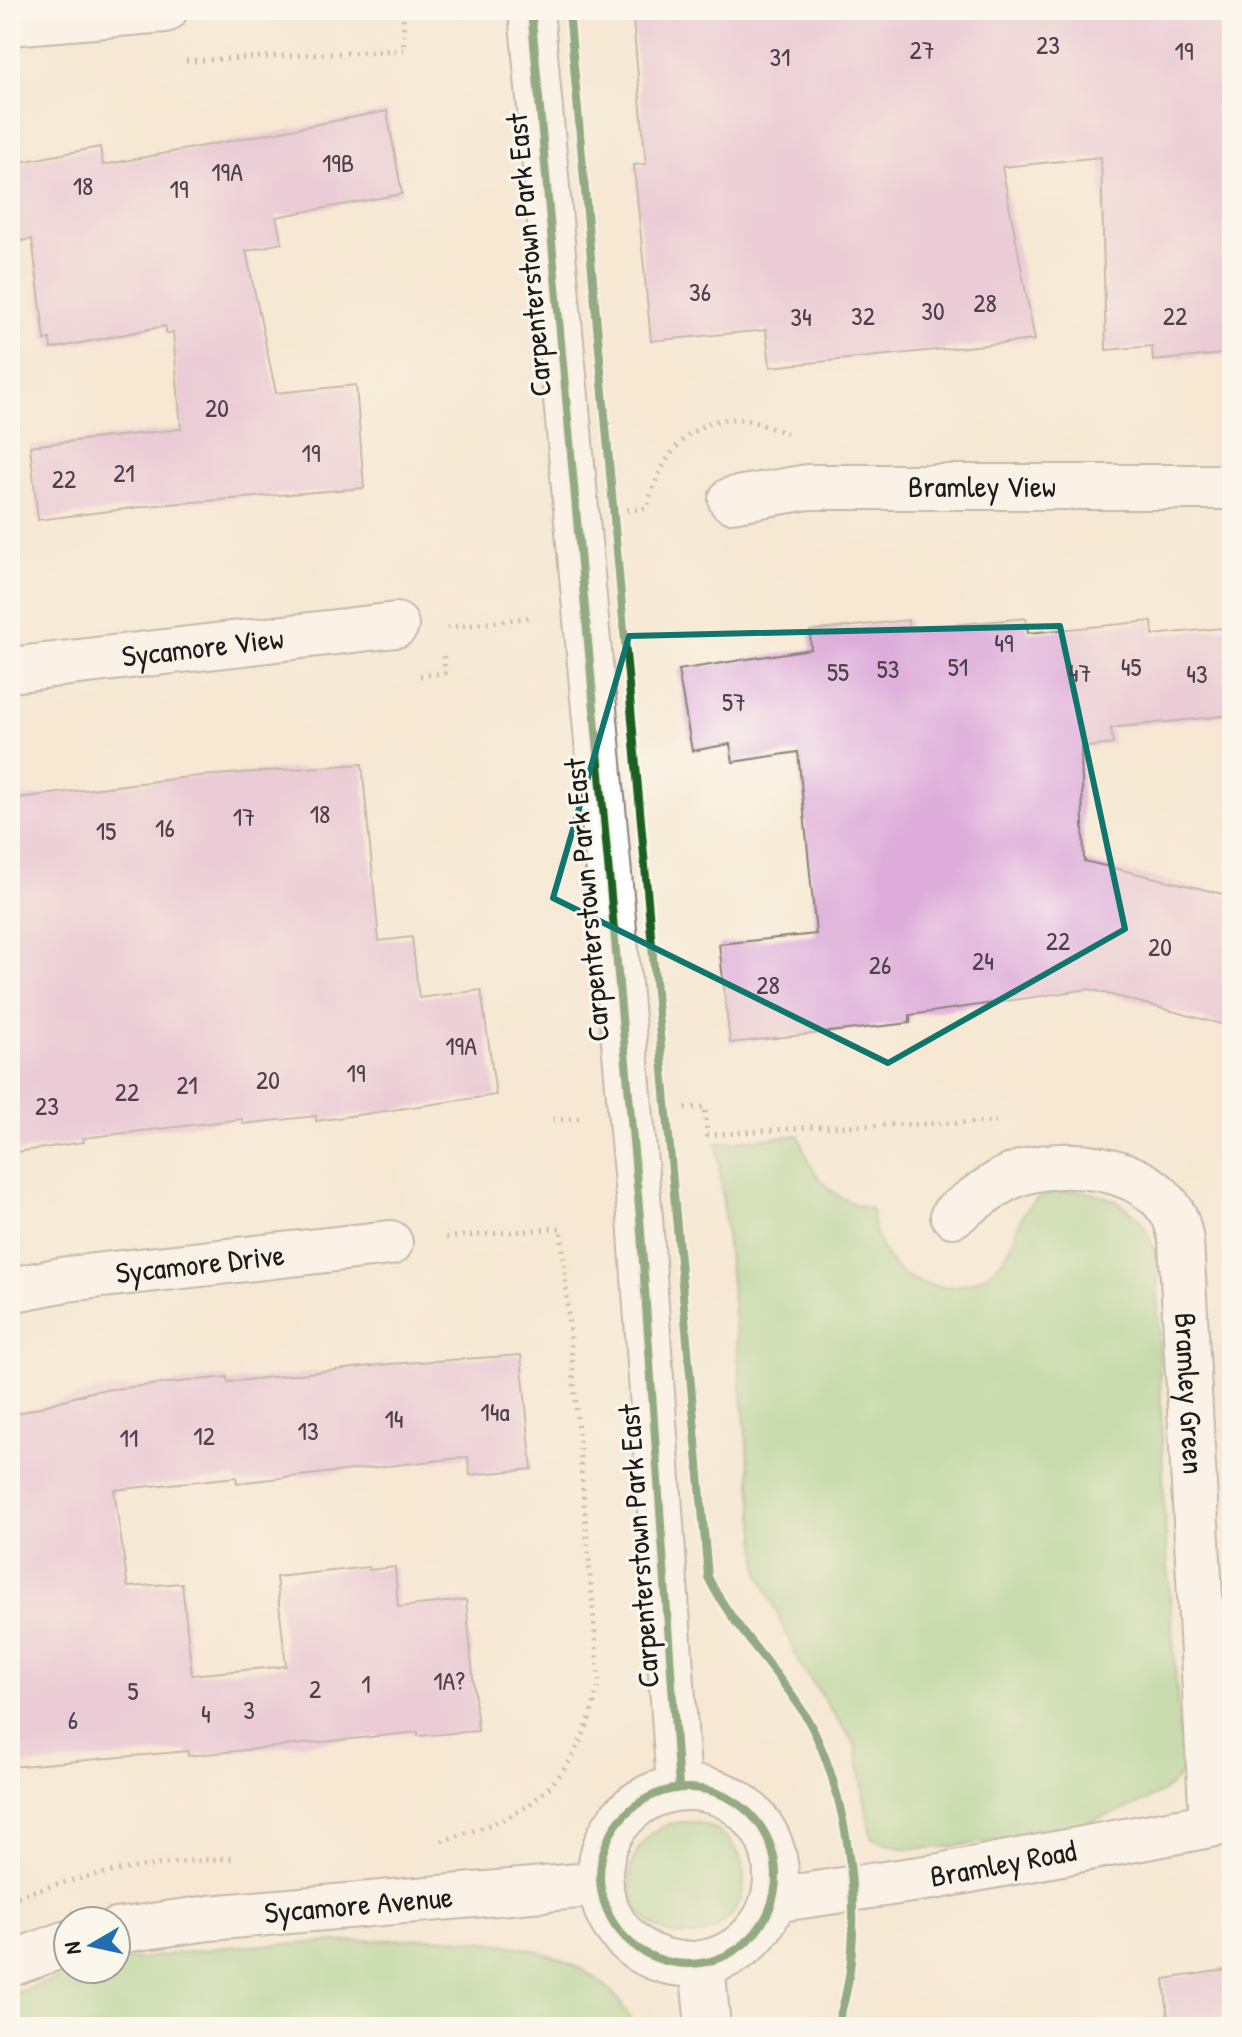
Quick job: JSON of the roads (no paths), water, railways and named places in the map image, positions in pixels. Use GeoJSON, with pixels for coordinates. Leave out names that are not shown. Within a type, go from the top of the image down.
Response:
{"type":"FeatureCollection","features":[{"type":"Feature","properties":{"kind":"street"},"geometry":{"type":"LineString","coordinates":[[10,23],[165,10]]}},
{"type":"Feature","properties":{"kind":"street","name":"Carpenterstown Park East"},"geometry":{"type":"LineString","coordinates":[[531,10],[640,1218],[679,1787]]}},
{"type":"Feature","properties":{"kind":"street","name":"Bramley View"},"geometry":{"type":"LineString","coordinates":[[731,500],[808,487],[1232,487]]}},
{"type":"Feature","properties":{"kind":"street","name":"Sycamore View"},"geometry":{"type":"LineString","coordinates":[[10,670],[396,625]]}},
{"type":"Feature","properties":{"kind":"street","name":"Bramley Green"},"geometry":{"type":"LineString","coordinates":[[953,1215],[1009,1177],[1034,1169],[1064,1165],[1097,1169],[1141,1184],[1174,1215],[1181,1240],[1222,1822]]}},
{"type":"Feature","properties":{"kind":"street","name":"Sycamore Drive"},"geometry":{"type":"LineString","coordinates":[[10,1290],[67,1279],[390,1243]]}},
{"type":"Feature","properties":{"kind":"street"},"geometry":{"type":"LineString","coordinates":[[679,1787],[707,1789],[721,1794],[734,1800],[757,1819],[771,1843],[777,1871],[774,1900],[764,1923],[748,1942],[727,1956],[702,1964],[674,1963],[646,1954],[623,1936],[607,1912],[601,1884],[601,1857],[611,1831],[629,1810],[652,1794],[679,1787]]}},
{"type":"Feature","properties":{"kind":"street","name":"Bramley Road"},"geometry":{"type":"LineString","coordinates":[[774,1900],[939,1876],[1222,1822]]}},
{"type":"Feature","properties":{"kind":"street","name":"Sycamore Avenue"},"geometry":{"type":"LineString","coordinates":[[132,1929],[209,1918],[601,1884]]}},
{"type":"Feature","properties":{"kind":"street"},"geometry":{"type":"LineString","coordinates":[[10,1964],[52,1949]]}},
{"type":"Feature","properties":{"kind":"street"},"geometry":{"type":"LineString","coordinates":[[702,1964],[708,2027]]}}]}
